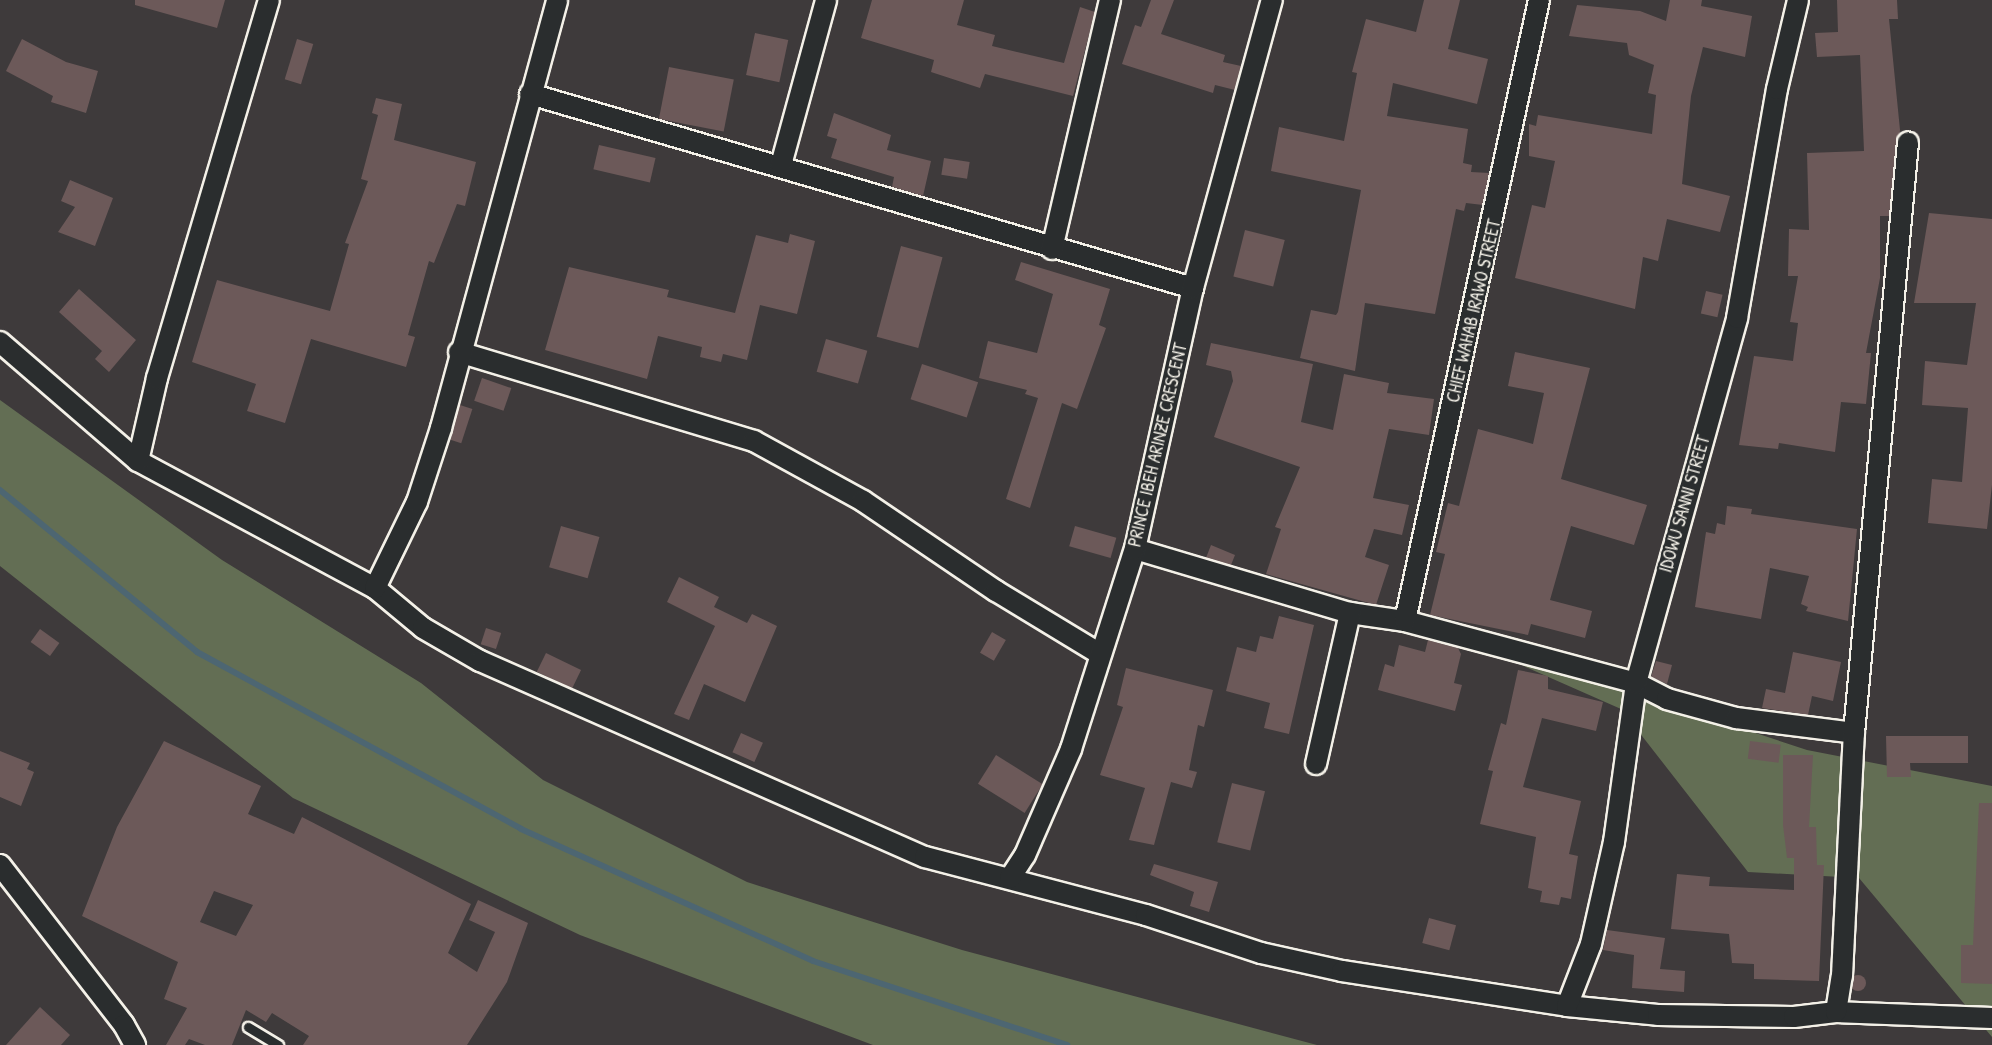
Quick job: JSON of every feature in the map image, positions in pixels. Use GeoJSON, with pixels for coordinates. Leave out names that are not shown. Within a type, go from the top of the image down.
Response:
{"type":"FeatureCollection","features":[{"type":"Feature","properties":{"kind":"street"},"geometry":{"type":"LineString","coordinates":[[138,460],[157,378],[269,0]]}},
{"type":"Feature","properties":{"kind":"street"},"geometry":{"type":"LineString","coordinates":[[375,588],[417,502],[557,0]]}},
{"type":"Feature","properties":{"kind":"street"},"geometry":{"type":"LineString","coordinates":[[781,165],[826,0]]}},
{"type":"Feature","properties":{"kind":"street"},"geometry":{"type":"LineString","coordinates":[[1052,249],[1110,0]]}},
{"type":"Feature","properties":{"kind":"street","name":"PRINCE IBEH ARINZE CRESCENT"},"geometry":{"type":"LineString","coordinates":[[1010,878],[1025,855],[1071,749],[1135,549],[1193,288],[1272,0]]}},
{"type":"Feature","properties":{"kind":"street","name":"CHIEF WAHAB IRAWO STREET"},"geometry":{"type":"LineString","coordinates":[[1405,621],[1539,0]]}},
{"type":"Feature","properties":{"kind":"street","name":"IDOWU SANNI STREET"},"geometry":{"type":"LineString","coordinates":[[1568,1006],[1591,944],[1614,842],[1636,683],[1737,318],[1777,89],[1798,0]]}},
{"type":"Feature","properties":{"kind":"street"},"geometry":{"type":"LineString","coordinates":[[530,94],[781,165],[1052,249],[1193,288]]}},
{"type":"Feature","properties":{"kind":"street"},"geometry":{"type":"LineString","coordinates":[[1836,1012],[1842,976],[1854,733],[1908,142]]}},
{"type":"Feature","properties":{"kind":"street"},"geometry":{"type":"LineString","coordinates":[[0,342],[138,460],[375,588],[423,628],[480,661],[926,857],[1010,878],[1261,953],[1342,971],[1568,1006],[1749,1018],[1836,1012],[1992,1018]]}},
{"type":"Feature","properties":{"kind":"street"},"geometry":{"type":"LineString","coordinates":[[459,352],[754,441],[863,501],[996,591],[1100,654]]}},
{"type":"Feature","properties":{"kind":"street"},"geometry":{"type":"LineString","coordinates":[[1135,549],[1350,613],[1405,621],[1636,683],[1667,699],[1736,718],[1854,733]]}},
{"type":"Feature","properties":{"kind":"street"},"geometry":{"type":"LineString","coordinates":[[1316,764],[1350,613]]}},
{"type":"Feature","properties":{"kind":"street"},"geometry":{"type":"LineString","coordinates":[[0,865],[124,1025],[135,1045]]}},
{"type":"Feature","properties":{"kind":"lane"},"geometry":{"type":"LineString","coordinates":[[248,1027],[278,1045]]}},
{"type":"Feature","properties":{"kind":"green space"},"geometry":{"type":"Polygon","coordinates":[[[0,400],[222,560],[421,683],[543,780],[747,882],[962,950],[1317,1045],[873,1045],[580,935],[293,798],[0,566],[0,400]]]}},
{"type":"Feature","properties":{"kind":"green space"},"geometry":{"type":"Polygon","coordinates":[[[1442,630],[1807,750],[1992,786],[1992,1037],[1859,878],[1748,872],[1621,709],[1442,630]]]}},
{"type":"Feature","properties":{"kind":"building"},"geometry":{"type":"Polygon","coordinates":[[[135,0],[225,0],[217,28],[135,5],[135,0]]]}},
{"type":"Feature","properties":{"kind":"building"},"geometry":{"type":"Polygon","coordinates":[[[872,0],[964,0],[957,25],[995,35],[992,46],[1064,63],[1080,7],[1095,12],[1073,96],[985,74],[980,88],[931,72],[934,60],[861,38],[872,0]]]}},
{"type":"Feature","properties":{"kind":"building"},"geometry":{"type":"Polygon","coordinates":[[[1151,0],[1174,0],[1161,34],[1225,55],[1223,62],[1241,66],[1235,90],[1215,85],[1213,93],[1122,64],[1135,25],[1141,27],[1151,0]]]}},
{"type":"Feature","properties":{"kind":"building"},"geometry":{"type":"Polygon","coordinates":[[[1424,0],[1460,0],[1448,49],[1488,59],[1477,104],[1393,83],[1387,116],[1468,129],[1463,163],[1472,165],[1471,172],[1489,173],[1483,205],[1466,203],[1464,211],[1456,209],[1435,314],[1365,303],[1355,371],[1300,358],[1311,310],[1336,315],[1338,312],[1361,190],[1271,171],[1279,127],[1344,141],[1357,73],[1352,72],[1366,19],[1416,32],[1424,0]]]}},
{"type":"Feature","properties":{"kind":"building"},"geometry":{"type":"Polygon","coordinates":[[[1670,0],[1702,0],[1701,6],[1752,16],[1745,57],[1703,47],[1691,96],[1682,184],[1730,196],[1720,232],[1667,219],[1658,261],[1643,257],[1635,309],[1515,278],[1532,205],[1545,208],[1555,161],[1529,156],[1529,124],[1536,126],[1538,115],[1652,134],[1656,95],[1648,93],[1654,65],[1629,55],[1627,43],[1569,36],[1577,5],[1640,11],[1666,21],[1670,0]]]}},
{"type":"Feature","properties":{"kind":"building"},"geometry":{"type":"Polygon","coordinates":[[[1837,0],[1897,0],[1898,19],[1889,19],[1900,130],[1889,216],[1880,216],[1880,278],[1866,353],[1871,353],[1866,404],[1841,402],[1835,452],[1779,443],[1778,449],[1739,445],[1754,356],[1793,361],[1798,323],[1790,322],[1798,276],[1788,276],[1789,229],[1809,230],[1807,153],[1864,151],[1860,55],[1817,57],[1815,33],[1838,32],[1837,0]]]}},
{"type":"Feature","properties":{"kind":"building"},"geometry":{"type":"Polygon","coordinates":[[[755,33],[788,40],[779,82],[746,75],[755,33]]]}},
{"type":"Feature","properties":{"kind":"building"},"geometry":{"type":"Polygon","coordinates":[[[22,39],[66,62],[98,71],[86,113],[51,102],[53,96],[6,71],[22,39]]]}},
{"type":"Feature","properties":{"kind":"building"},"geometry":{"type":"Polygon","coordinates":[[[297,39],[313,44],[301,84],[285,79],[297,39]]]}},
{"type":"Feature","properties":{"kind":"building"},"geometry":{"type":"Polygon","coordinates":[[[669,67],[734,80],[724,132],[659,119],[669,67]]]}},
{"type":"Feature","properties":{"kind":"building"},"geometry":{"type":"Polygon","coordinates":[[[376,98],[402,104],[394,140],[476,162],[465,206],[457,204],[434,263],[429,261],[408,335],[415,337],[406,367],[311,339],[285,423],[247,411],[256,384],[192,362],[217,280],[330,311],[349,244],[345,243],[368,181],[361,179],[378,115],[372,113],[376,98]]]}},
{"type":"Feature","properties":{"kind":"building"},"geometry":{"type":"Polygon","coordinates":[[[834,113],[891,135],[887,150],[931,161],[923,196],[892,187],[894,177],[831,158],[837,139],[827,136],[834,113]]]}},
{"type":"Feature","properties":{"kind":"building"},"geometry":{"type":"Polygon","coordinates":[[[599,145],[656,158],[650,182],[593,169],[599,145]]]}},
{"type":"Feature","properties":{"kind":"building"},"geometry":{"type":"Polygon","coordinates":[[[944,158],[970,162],[967,179],[941,175],[944,158]]]}},
{"type":"Feature","properties":{"kind":"building"},"geometry":{"type":"Polygon","coordinates":[[[70,180],[113,198],[95,246],[58,232],[75,207],[61,201],[70,180]]]}},
{"type":"Feature","properties":{"kind":"building"},"geometry":{"type":"Polygon","coordinates":[[[1929,213],[1992,219],[1992,485],[1987,529],[1928,523],[1932,479],[1962,482],[1968,408],[1922,405],[1925,361],[1967,365],[1976,303],[1914,303],[1929,213]]]}},
{"type":"Feature","properties":{"kind":"building"},"geometry":{"type":"Polygon","coordinates":[[[1245,230],[1285,240],[1273,286],[1233,277],[1245,230]]]}},
{"type":"Feature","properties":{"kind":"building"},"geometry":{"type":"Polygon","coordinates":[[[790,234],[815,241],[797,314],[760,305],[747,360],[723,354],[721,362],[700,357],[702,347],[658,336],[647,379],[545,350],[569,267],[669,290],[667,297],[735,313],[756,235],[788,243],[790,234]]]}},
{"type":"Feature","properties":{"kind":"building"},"geometry":{"type":"Polygon","coordinates":[[[901,246],[943,257],[918,348],[877,337],[901,246]]]}},
{"type":"Feature","properties":{"kind":"building"},"geometry":{"type":"Polygon","coordinates":[[[1021,262],[1110,289],[1099,325],[1106,328],[1077,409],[1062,403],[1030,508],[1006,499],[1038,398],[1025,394],[1027,390],[979,378],[988,341],[1037,353],[1053,294],[1015,280],[1021,262]]]}},
{"type":"Feature","properties":{"kind":"building"},"geometry":{"type":"Polygon","coordinates":[[[79,289],[136,340],[109,372],[95,359],[102,351],[59,312],[79,289]]]}},
{"type":"Feature","properties":{"kind":"building"},"geometry":{"type":"Polygon","coordinates":[[[1706,291],[1723,295],[1717,317],[1701,313],[1706,291]]]}},
{"type":"Feature","properties":{"kind":"building"},"geometry":{"type":"Polygon","coordinates":[[[826,339],[867,351],[858,384],[817,372],[826,339]]]}},
{"type":"Feature","properties":{"kind":"building"},"geometry":{"type":"Polygon","coordinates":[[[1211,343],[1313,364],[1301,422],[1333,430],[1344,374],[1389,383],[1387,393],[1434,399],[1429,435],[1389,429],[1373,498],[1409,505],[1402,535],[1374,529],[1365,557],[1389,565],[1376,605],[1266,574],[1281,529],[1275,527],[1300,467],[1214,437],[1233,381],[1231,371],[1206,365],[1211,343]]]}},
{"type":"Feature","properties":{"kind":"building"},"geometry":{"type":"Polygon","coordinates":[[[1515,352],[1590,368],[1561,479],[1647,505],[1634,545],[1571,526],[1550,600],[1592,611],[1585,638],[1531,624],[1528,635],[1430,615],[1445,554],[1436,552],[1448,503],[1459,506],[1478,429],[1533,444],[1544,393],[1508,386],[1515,352]]]}},
{"type":"Feature","properties":{"kind":"building"},"geometry":{"type":"Polygon","coordinates":[[[922,364],[978,382],[967,417],[911,399],[922,364]]]}},
{"type":"Feature","properties":{"kind":"building"},"geometry":{"type":"Polygon","coordinates":[[[482,378],[511,388],[503,411],[474,401],[482,378]]]}},
{"type":"Feature","properties":{"kind":"building"},"geometry":{"type":"Polygon","coordinates":[[[460,405],[472,409],[461,443],[449,439],[460,405]]]}},
{"type":"Feature","properties":{"kind":"building"},"geometry":{"type":"Polygon","coordinates":[[[1727,506],[1752,509],[1751,514],[1857,529],[1848,621],[1806,611],[1808,607],[1801,604],[1809,576],[1770,568],[1761,619],[1695,607],[1706,532],[1715,534],[1717,523],[1725,525],[1727,506]]]}},
{"type":"Feature","properties":{"kind":"building"},"geometry":{"type":"Polygon","coordinates":[[[561,526],[599,537],[588,578],[549,567],[561,526]]]}},
{"type":"Feature","properties":{"kind":"building"},"geometry":{"type":"Polygon","coordinates":[[[1075,526],[1116,538],[1111,558],[1069,546],[1075,526]]]}},
{"type":"Feature","properties":{"kind":"building"},"geometry":{"type":"Polygon","coordinates":[[[1211,545],[1235,555],[1231,565],[1206,558],[1211,545]]]}},
{"type":"Feature","properties":{"kind":"building"},"geometry":{"type":"Polygon","coordinates":[[[679,577],[719,597],[714,607],[747,623],[752,614],[777,626],[745,702],[704,684],[689,720],[674,714],[715,626],[667,602],[679,577]]]}},
{"type":"Feature","properties":{"kind":"building"},"geometry":{"type":"Polygon","coordinates":[[[1279,616],[1314,625],[1289,734],[1264,728],[1270,703],[1226,691],[1237,647],[1256,652],[1260,636],[1273,639],[1279,616]]]}},
{"type":"Feature","properties":{"kind":"building"},"geometry":{"type":"Polygon","coordinates":[[[486,628],[501,633],[496,649],[481,644],[486,628]]]}},
{"type":"Feature","properties":{"kind":"building"},"geometry":{"type":"Polygon","coordinates":[[[40,629],[59,643],[50,656],[31,642],[40,629]]]}},
{"type":"Feature","properties":{"kind":"building"},"geometry":{"type":"Polygon","coordinates":[[[992,632],[1006,640],[994,661],[980,653],[992,632]]]}},
{"type":"Feature","properties":{"kind":"building"},"geometry":{"type":"Polygon","coordinates":[[[1428,640],[1458,648],[1461,654],[1454,683],[1462,685],[1455,711],[1378,690],[1385,664],[1394,667],[1399,645],[1425,652],[1428,640]]]}},
{"type":"Feature","properties":{"kind":"building"},"geometry":{"type":"Polygon","coordinates":[[[1793,652],[1841,662],[1833,701],[1812,696],[1808,715],[1762,708],[1766,689],[1785,693],[1793,652]]]}},
{"type":"Feature","properties":{"kind":"building"},"geometry":{"type":"Polygon","coordinates":[[[546,653],[581,670],[572,689],[537,672],[546,653]]]}},
{"type":"Feature","properties":{"kind":"building"},"geometry":{"type":"Polygon","coordinates":[[[1656,661],[1672,665],[1667,684],[1651,677],[1656,661]]]}},
{"type":"Feature","properties":{"kind":"building"},"geometry":{"type":"Polygon","coordinates":[[[1126,668],[1213,690],[1204,727],[1198,725],[1189,770],[1197,772],[1192,788],[1171,782],[1154,845],[1129,840],[1145,788],[1100,775],[1123,707],[1117,705],[1126,668]]]}},
{"type":"Feature","properties":{"kind":"building"},"geometry":{"type":"Polygon","coordinates":[[[1518,670],[1548,676],[1548,689],[1603,702],[1596,731],[1542,718],[1523,787],[1581,801],[1569,854],[1578,856],[1571,899],[1561,897],[1559,905],[1540,902],[1542,891],[1528,888],[1536,837],[1480,824],[1493,771],[1488,770],[1501,723],[1506,725],[1518,670]]]}},
{"type":"Feature","properties":{"kind":"building"},"geometry":{"type":"Polygon","coordinates":[[[741,733],[763,743],[754,762],[732,752],[741,733]]]}},
{"type":"Feature","properties":{"kind":"building"},"geometry":{"type":"Polygon","coordinates":[[[1886,736],[1968,736],[1968,763],[1910,763],[1911,777],[1887,777],[1886,736]]]}},
{"type":"Feature","properties":{"kind":"building"},"geometry":{"type":"Polygon","coordinates":[[[164,741],[261,786],[248,814],[294,834],[302,817],[471,904],[448,953],[477,972],[495,932],[469,920],[478,900],[528,923],[507,982],[467,1045],[303,1045],[309,1036],[272,1013],[266,1022],[246,1010],[232,1045],[205,1045],[189,1039],[185,1045],[166,1045],[187,1008],[164,999],[178,962],[82,916],[117,827],[164,741]],[[214,891],[200,922],[236,936],[253,905],[214,891]]]}},
{"type":"Feature","properties":{"kind":"building"},"geometry":{"type":"Polygon","coordinates":[[[1750,741],[1781,745],[1779,763],[1748,759],[1750,741]]]}},
{"type":"Feature","properties":{"kind":"building"},"geometry":{"type":"Polygon","coordinates":[[[0,751],[30,763],[27,769],[34,772],[21,806],[0,797],[0,751]]]}},
{"type":"Feature","properties":{"kind":"building"},"geometry":{"type":"Polygon","coordinates":[[[996,755],[1043,784],[1025,813],[978,784],[996,755]]]}},
{"type":"Feature","properties":{"kind":"building"},"geometry":{"type":"Polygon","coordinates":[[[1783,755],[1813,755],[1809,827],[1816,827],[1817,865],[1824,865],[1819,981],[1754,979],[1754,964],[1732,963],[1729,934],[1671,929],[1677,874],[1710,877],[1709,886],[1794,890],[1794,858],[1787,858],[1783,825],[1783,755]]]}},
{"type":"Feature","properties":{"kind":"building"},"geometry":{"type":"Polygon","coordinates":[[[1232,783],[1265,791],[1250,850],[1217,842],[1232,783]]]}},
{"type":"Feature","properties":{"kind":"building"},"geometry":{"type":"Polygon","coordinates":[[[1979,803],[1992,803],[1992,984],[1961,983],[1961,945],[1973,945],[1979,803]]]}},
{"type":"Feature","properties":{"kind":"building"},"geometry":{"type":"Polygon","coordinates":[[[1154,864],[1218,882],[1209,912],[1190,906],[1194,892],[1150,875],[1154,864]]]}},
{"type":"Feature","properties":{"kind":"building"},"geometry":{"type":"Polygon","coordinates":[[[1429,918],[1456,925],[1449,950],[1422,943],[1429,918]]]}},
{"type":"Feature","properties":{"kind":"building"},"geometry":{"type":"Polygon","coordinates":[[[1607,930],[1665,938],[1660,969],[1685,971],[1684,992],[1632,988],[1634,955],[1603,950],[1607,930]]]}},
{"type":"Feature","properties":{"kind":"building"},"geometry":{"type":"Polygon","coordinates":[[[1858,975],[1864,977],[1866,983],[1864,989],[1858,991],[1852,989],[1850,983],[1852,977],[1858,975]]]}},
{"type":"Feature","properties":{"kind":"building"},"geometry":{"type":"Polygon","coordinates":[[[40,1007],[70,1035],[61,1045],[6,1045],[40,1007]]]}},
{"type":"Feature","properties":{"kind":"waterway"},"geometry":{"type":"LineString","coordinates":[[0,490],[197,652],[521,829],[813,961],[1067,1045]]}}]}
